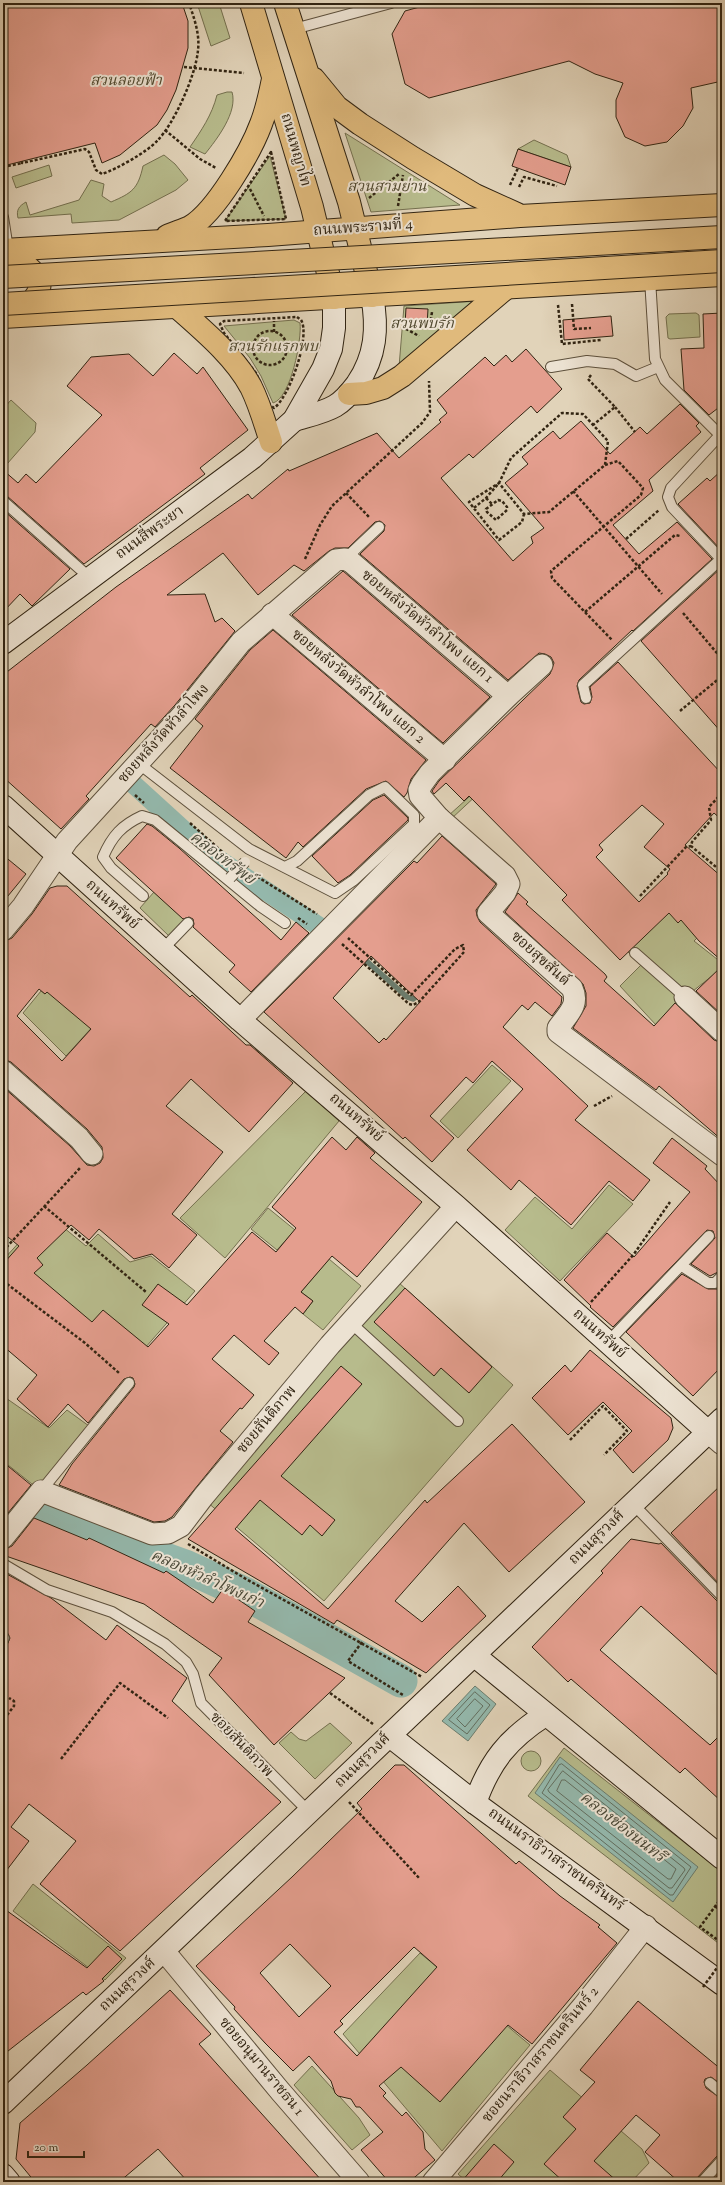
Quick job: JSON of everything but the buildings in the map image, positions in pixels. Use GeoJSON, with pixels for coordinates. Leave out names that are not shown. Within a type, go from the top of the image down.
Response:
{"type":"FeatureCollection","features":[{"type":"Feature","properties":{"kind":"main road","name":"ถนนพญาไท"},"geometry":{"type":"LineString","coordinates":[[251,3],[318,231],[334,298]]}},
{"type":"Feature","properties":{"kind":"main road"},"geometry":{"type":"LineString","coordinates":[[285,3],[308,72],[355,228],[372,296]]}},
{"type":"Feature","properties":{"kind":"main road"},"geometry":{"type":"LineString","coordinates":[[308,72],[337,107],[360,124],[474,195],[520,216]]}},
{"type":"Feature","properties":{"kind":"main road"},"geometry":{"type":"LineString","coordinates":[[153,241],[191,226],[206,214],[221,194],[235,174],[261,124],[268,104],[273,77]]}},
{"type":"Feature","properties":{"kind":"main road","name":"ถนนพระรามที่ 4"},"geometry":{"type":"LineString","coordinates":[[5,250],[318,231],[520,216],[722,205]]}},
{"type":"Feature","properties":{"kind":"main road","name":"ถนนพระรามที่ 4"},"geometry":{"type":"LineString","coordinates":[[3,277],[722,237]]}},
{"type":"Feature","properties":{"kind":"main road"},"geometry":{"type":"LineString","coordinates":[[3,313],[31,302],[36,298],[40,290],[40,282],[27,265],[5,250]]}},
{"type":"Feature","properties":{"kind":"main road"},"geometry":{"type":"LineString","coordinates":[[31,302],[722,261]]}},
{"type":"Feature","properties":{"kind":"main road"},"geometry":{"type":"LineString","coordinates":[[3,313],[178,308],[722,275]]}},
{"type":"Feature","properties":{"kind":"main road"},"geometry":{"type":"LineString","coordinates":[[349,394],[366,393],[382,388],[402,376],[506,288]]}},
{"type":"Feature","properties":{"kind":"main road","name":"ถนนสี่พระยา"},"geometry":{"type":"LineString","coordinates":[[294,420],[335,406],[349,394],[363,375],[372,354],[376,325],[372,296]]}},
{"type":"Feature","properties":{"kind":"main road","name":"ถนนสี่พระยา"},"geometry":{"type":"LineString","coordinates":[[3,643],[271,442],[294,420],[322,369],[331,348],[334,328],[334,298]]}},
{"type":"Feature","properties":{"kind":"main road"},"geometry":{"type":"LineString","coordinates":[[178,308],[200,326],[232,362],[250,386],[259,404],[271,442]]}},
{"type":"Feature","properties":{"kind":"main road","name":"ถนนทรัพย์"},"geometry":{"type":"LineString","coordinates":[[3,806],[240,1020],[456,1206],[608,1342],[717,1432]]}},
{"type":"Feature","properties":{"kind":"main road","name":"ถนนสุรวงศ์"},"geometry":{"type":"LineString","coordinates":[[3,2103],[309,1812],[382,1731],[475,1656],[633,1504],[717,1432]]}},
{"type":"Feature","properties":{"kind":"main road"},"geometry":{"type":"LineString","coordinates":[[475,1656],[545,1714],[719,1850]]}},
{"type":"Feature","properties":{"kind":"main road"},"geometry":{"type":"LineString","coordinates":[[475,1803],[483,1779],[496,1758],[522,1730],[545,1714]]}},
{"type":"Feature","properties":{"kind":"main road","name":"ถนนนราธิวาสราชนครินทร์"},"geometry":{"type":"LineString","coordinates":[[382,1731],[475,1803],[646,1926],[713,1986]]}},
{"type":"Feature","properties":{"kind":"main road"},"geometry":{"type":"LineString","coordinates":[[3,2175],[9,2182]]}},
{"type":"Feature","properties":{"kind":"street","name":"ซอยหลังวัดหัวลำโพง แยก 1"},"geometry":{"type":"LineString","coordinates":[[272,614],[336,560],[345,559],[508,696]]}},
{"type":"Feature","properties":{"kind":"street","name":"ซอยหลังวัดหัวลำโพง แยก 2"},"geometry":{"type":"LineString","coordinates":[[272,614],[445,760]]}},
{"type":"Feature","properties":{"kind":"street","name":"ซอยหลังวัดหัวลำโพง"},"geometry":{"type":"LineString","coordinates":[[3,930],[23,906],[67,841],[188,708],[242,642],[272,614]]}},
{"type":"Feature","properties":{"kind":"street","name":"ซอยสุขสันต์"},"geometry":{"type":"LineString","coordinates":[[542,665],[508,696],[430,774],[419,790],[420,796],[439,818],[499,870],[509,884],[506,893],[488,913],[572,988],[576,996],[575,1003],[558,1028],[558,1032],[722,1155]]}},
{"type":"Feature","properties":{"kind":"street"},"geometry":{"type":"LineString","coordinates":[[240,1020],[439,818]]}},
{"type":"Feature","properties":{"kind":"street"},"geometry":{"type":"LineString","coordinates":[[685,997],[722,1031]]}},
{"type":"Feature","properties":{"kind":"street"},"geometry":{"type":"LineString","coordinates":[[3,1071],[79,1138],[92,1154]]}},
{"type":"Feature","properties":{"kind":"street","name":"ซอยสันติภาพ"},"geometry":{"type":"LineString","coordinates":[[37,1495],[152,1534],[168,1533],[181,1526],[203,1497],[350,1322],[456,1206]]}},
{"type":"Feature","properties":{"kind":"street"},"geometry":{"type":"LineString","coordinates":[[3,1538],[37,1495]]}},
{"type":"Feature","properties":{"kind":"street","name":"ซอยนราธิวาสราชนครินทร์ 2"},"geometry":{"type":"LineString","coordinates":[[433,2182],[579,2011],[646,1926]]}},
{"type":"Feature","properties":{"kind":"street","name":"ซอยอนุมานราชธน 1"},"geometry":{"type":"LineString","coordinates":[[164,1951],[280,2091],[359,2182]]}},
{"type":"Feature","properties":{"kind":"lane"},"geometry":{"type":"LineString","coordinates":[[294,29],[391,3]]}},
{"type":"Feature","properties":{"kind":"lane"},"geometry":{"type":"LineString","coordinates":[[3,217],[5,250]]}},
{"type":"Feature","properties":{"kind":"lane"},"geometry":{"type":"LineString","coordinates":[[586,698],[583,685],[722,560],[672,507],[668,497],[671,488],[721,432],[665,380],[658,367],[655,359],[650,279]]}},
{"type":"Feature","properties":{"kind":"lane"},"geometry":{"type":"LineString","coordinates":[[551,367],[587,361],[616,364],[636,376],[658,367]]}},
{"type":"Feature","properties":{"kind":"lane"},"geometry":{"type":"LineString","coordinates":[[3,501],[89,577]]}},
{"type":"Feature","properties":{"kind":"lane","name":"ซอยหลังวัดหัวลำโพง แยก 1"},"geometry":{"type":"LineString","coordinates":[[345,559],[379,528]]}},
{"type":"Feature","properties":{"kind":"lane"},"geometry":{"type":"LineString","coordinates":[[138,763],[191,806],[255,852],[335,893],[354,880],[414,824],[414,815],[385,787],[368,795],[297,861],[285,867]]}},
{"type":"Feature","properties":{"kind":"lane"},"geometry":{"type":"LineString","coordinates":[[142,896],[111,868],[102,857],[108,845],[126,823],[142,816],[155,820],[227,882],[285,924]]}},
{"type":"Feature","properties":{"kind":"lane"},"geometry":{"type":"LineString","coordinates":[[227,882],[255,852]]}},
{"type":"Feature","properties":{"kind":"lane"},"geometry":{"type":"LineString","coordinates":[[162,950],[188,923]]}},
{"type":"Feature","properties":{"kind":"lane"},"geometry":{"type":"LineString","coordinates":[[635,953],[685,997]]}},
{"type":"Feature","properties":{"kind":"lane"},"geometry":{"type":"LineString","coordinates":[[608,1342],[709,1236]]}},
{"type":"Feature","properties":{"kind":"lane"},"geometry":{"type":"LineString","coordinates":[[682,1266],[708,1283],[715,1283],[722,1276]]}},
{"type":"Feature","properties":{"kind":"lane"},"geometry":{"type":"LineString","coordinates":[[350,1322],[458,1422]]}},
{"type":"Feature","properties":{"kind":"lane"},"geometry":{"type":"LineString","coordinates":[[37,1495],[130,1383]]}},
{"type":"Feature","properties":{"kind":"lane"},"geometry":{"type":"LineString","coordinates":[[633,1504],[722,1596]]}},
{"type":"Feature","properties":{"kind":"lane","name":"ซอยสันติภาพ"},"geometry":{"type":"LineString","coordinates":[[3,1564],[37,1585],[112,1612],[165,1644],[186,1662],[190,1668],[205,1707],[309,1812]]}},
{"type":"Feature","properties":{"kind":"lane"},"geometry":{"type":"LineString","coordinates":[[710,2083],[722,2093]]}},
{"type":"Feature","properties":{"kind":"lane"},"geometry":{"type":"LineString","coordinates":[[702,2182],[722,2160]]}},
{"type":"Feature","properties":{"kind":"path"},"geometry":{"type":"LineString","coordinates":[[3,167],[85,149],[89,152],[96,170],[102,174],[115,170],[157,141],[179,107],[195,67],[198,49],[197,27],[189,3]]}},
{"type":"Feature","properties":{"kind":"path"},"geometry":{"type":"LineString","coordinates":[[184,67],[244,73]]}},
{"type":"Feature","properties":{"kind":"path"},"geometry":{"type":"LineString","coordinates":[[165,130],[200,159],[213,167],[219,168]]}},
{"type":"Feature","properties":{"kind":"path"},"geometry":{"type":"LineString","coordinates":[[271,152],[286,219],[266,220],[225,221],[271,152]]}},
{"type":"Feature","properties":{"kind":"path"},"geometry":{"type":"LineString","coordinates":[[510,185],[518,168]]}},
{"type":"Feature","properties":{"kind":"path"},"geometry":{"type":"LineString","coordinates":[[364,192],[367,200],[404,170],[398,210],[404,209]]}},
{"type":"Feature","properties":{"kind":"path"},"geometry":{"type":"LineString","coordinates":[[519,187],[524,177],[557,186]]}},
{"type":"Feature","properties":{"kind":"path"},"geometry":{"type":"LineString","coordinates":[[249,186],[266,220]]}},
{"type":"Feature","properties":{"kind":"path"},"geometry":{"type":"LineString","coordinates":[[572,304],[574,329],[591,328]]}},
{"type":"Feature","properties":{"kind":"path"},"geometry":{"type":"LineString","coordinates":[[558,305],[562,344],[601,340]]}},
{"type":"Feature","properties":{"kind":"path"},"geometry":{"type":"LineString","coordinates":[[297,317],[301,320],[303,327],[301,351],[298,366],[285,396],[278,405],[272,407],[256,373],[224,333],[220,324],[224,322],[297,317]]}},
{"type":"Feature","properties":{"kind":"path"},"geometry":{"type":"LineString","coordinates":[[274,318],[274,332]]}},
{"type":"Feature","properties":{"kind":"path"},"geometry":{"type":"LineString","coordinates":[[397,324],[422,338]]}},
{"type":"Feature","properties":{"kind":"path"},"geometry":{"type":"LineString","coordinates":[[264,332],[274,332],[284,339],[287,350],[282,360],[277,364],[266,364],[258,359],[254,350],[256,340],[264,332]]}},
{"type":"Feature","properties":{"kind":"path"},"geometry":{"type":"LineString","coordinates":[[287,350],[301,351]]}},
{"type":"Feature","properties":{"kind":"path"},"geometry":{"type":"LineString","coordinates":[[588,379],[615,407],[635,432]]}},
{"type":"Feature","properties":{"kind":"path"},"geometry":{"type":"LineString","coordinates":[[304,562],[320,525],[332,506],[422,423],[430,412],[429,381]]}},
{"type":"Feature","properties":{"kind":"path"},"geometry":{"type":"LineString","coordinates":[[593,425],[615,407]]}},
{"type":"Feature","properties":{"kind":"path"},"geometry":{"type":"LineString","coordinates":[[474,508],[486,498],[499,483],[511,458],[562,413],[583,414],[608,441],[605,465]]}},
{"type":"Feature","properties":{"kind":"path"},"geometry":{"type":"LineString","coordinates":[[524,514],[549,512],[605,465],[618,462],[643,488],[641,495],[551,571],[552,578],[622,650]]}},
{"type":"Feature","properties":{"kind":"path"},"geometry":{"type":"LineString","coordinates":[[499,483],[469,502],[499,540],[522,522],[524,514]]}},
{"type":"Feature","properties":{"kind":"path"},"geometry":{"type":"LineString","coordinates":[[499,483],[524,514]]}},
{"type":"Feature","properties":{"kind":"path"},"geometry":{"type":"LineString","coordinates":[[573,491],[638,567],[722,658]]}},
{"type":"Feature","properties":{"kind":"path"},"geometry":{"type":"LineString","coordinates":[[346,492],[379,528]]}},
{"type":"Feature","properties":{"kind":"path"},"geometry":{"type":"LineString","coordinates":[[486,498],[492,504]]}},
{"type":"Feature","properties":{"kind":"path"},"geometry":{"type":"LineString","coordinates":[[498,500],[502,501],[507,508],[507,510],[496,520],[492,519],[486,509],[492,504],[498,500]]}},
{"type":"Feature","properties":{"kind":"path"},"geometry":{"type":"LineString","coordinates":[[626,539],[670,501]]}},
{"type":"Feature","properties":{"kind":"path"},"geometry":{"type":"LineString","coordinates":[[585,612],[675,535],[685,537]]}},
{"type":"Feature","properties":{"kind":"path"},"geometry":{"type":"LineString","coordinates":[[680,711],[722,676]]}},
{"type":"Feature","properties":{"kind":"path"},"geometry":{"type":"LineString","coordinates":[[691,846],[692,842],[711,820],[710,807],[722,793]]}},
{"type":"Feature","properties":{"kind":"path"},"geometry":{"type":"LineString","coordinates":[[691,846],[722,872]]}},
{"type":"Feature","properties":{"kind":"path"},"geometry":{"type":"LineString","coordinates":[[640,896],[686,847],[691,846]]}},
{"type":"Feature","properties":{"kind":"path"},"geometry":{"type":"LineString","coordinates":[[328,929],[411,996],[455,949],[463,945],[464,952],[418,1002],[413,1005],[409,1004],[343,944],[334,938],[328,929]]}},
{"type":"Feature","properties":{"kind":"path"},"geometry":{"type":"LineString","coordinates":[[3,1251],[92,1154]]}},
{"type":"Feature","properties":{"kind":"path"},"geometry":{"type":"LineString","coordinates":[[586,1308],[634,1254],[670,1202]]}},
{"type":"Feature","properties":{"kind":"path"},"geometry":{"type":"LineString","coordinates":[[44,1206],[146,1292]]}},
{"type":"Feature","properties":{"kind":"path"},"geometry":{"type":"LineString","coordinates":[[3,1281],[85,1343],[130,1383]]}},
{"type":"Feature","properties":{"kind":"path"},"geometry":{"type":"LineString","coordinates":[[570,1440],[603,1406],[627,1431],[604,1455]]}},
{"type":"Feature","properties":{"kind":"path"},"geometry":{"type":"LineString","coordinates":[[183,1541],[246,1580],[362,1642],[424,1678]]}},
{"type":"Feature","properties":{"kind":"path"},"geometry":{"type":"LineString","coordinates":[[362,1642],[348,1661],[405,1696]]}},
{"type":"Feature","properties":{"kind":"path"},"geometry":{"type":"LineString","coordinates":[[61,1758],[120,1682],[168,1718]]}},
{"type":"Feature","properties":{"kind":"path"},"geometry":{"type":"LineString","coordinates":[[330,1693],[382,1731]]}},
{"type":"Feature","properties":{"kind":"path"},"geometry":{"type":"LineString","coordinates":[[4,1719],[14,1706],[14,1701],[9,1698]]}},
{"type":"Feature","properties":{"kind":"path"},"geometry":{"type":"LineString","coordinates":[[348,1802],[420,1878]]}},
{"type":"Feature","properties":{"kind":"path"},"geometry":{"type":"LineString","coordinates":[[722,1898],[700,1926],[722,1943]]}},
{"type":"Feature","properties":{"kind":"path"},"geometry":{"type":"LineString","coordinates":[[715,1906],[722,1912]]}},
{"type":"Feature","properties":{"kind":"path"},"geometry":{"type":"LineString","coordinates":[[713,1986],[722,1961]]}},
{"type":"Feature","properties":{"kind":"green space"},"geometry":{"type":"Polygon","coordinates":[[[197,3],[219,3],[230,38],[211,46],[197,3]]]}},
{"type":"Feature","properties":{"kind":"green space"},"geometry":{"type":"Polygon","coordinates":[[[232,92],[232,108],[225,125],[215,141],[205,154],[190,147],[209,116],[217,95],[232,92]]]}},
{"type":"Feature","properties":{"kind":"green space","name":"สวนสามย่าน"},"geometry":{"type":"Polygon","coordinates":[[[345,133],[460,205],[371,212],[345,133]]]}},
{"type":"Feature","properties":{"kind":"green space"},"geometry":{"type":"Polygon","coordinates":[[[534,140],[567,155],[571,167],[518,149],[534,140]]]}},
{"type":"Feature","properties":{"kind":"green space"},"geometry":{"type":"Polygon","coordinates":[[[164,155],[175,164],[188,180],[176,190],[119,220],[72,223],[71,214],[18,218],[17,213],[19,208],[26,202],[30,215],[79,200],[91,180],[104,184],[102,196],[111,202],[124,196],[133,189],[139,180],[143,166],[164,155]]]}},
{"type":"Feature","properties":{"kind":"green space"},"geometry":{"type":"Polygon","coordinates":[[[270,156],[286,219],[225,221],[270,156]]]}},
{"type":"Feature","properties":{"kind":"green space"},"geometry":{"type":"Polygon","coordinates":[[[49,165],[52,176],[16,188],[12,177],[49,165]]]}},
{"type":"Feature","properties":{"kind":"green space","name":"สวนพบรัก"},"geometry":{"type":"Polygon","coordinates":[[[478,301],[399,367],[404,306],[478,301]]]}},
{"type":"Feature","properties":{"kind":"green space"},"geometry":{"type":"Polygon","coordinates":[[[696,313],[699,315],[700,337],[668,338],[666,317],[669,314],[696,313]]]}},
{"type":"Feature","properties":{"kind":"green space","name":"สวนรักแรกพบ"},"geometry":{"type":"Polygon","coordinates":[[[294,320],[300,323],[300,331],[294,367],[285,391],[279,399],[273,403],[261,376],[250,358],[224,326],[294,320]]]}},
{"type":"Feature","properties":{"kind":"green space"},"geometry":{"type":"Polygon","coordinates":[[[11,400],[36,423],[35,432],[7,464],[3,461],[3,409],[11,400]]]}},
{"type":"Feature","properties":{"kind":"green space"},"geometry":{"type":"Polygon","coordinates":[[[522,753],[451,819],[448,816],[489,779],[522,753]]]}},
{"type":"Feature","properties":{"kind":"green space"},"geometry":{"type":"Polygon","coordinates":[[[154,892],[186,921],[170,937],[140,908],[154,892]]]}},
{"type":"Feature","properties":{"kind":"green space"},"geometry":{"type":"Polygon","coordinates":[[[669,912],[704,931],[694,941],[722,963],[722,968],[688,995],[656,1025],[620,986],[642,964],[628,952],[669,912]]]}},
{"type":"Feature","properties":{"kind":"green space"},"geometry":{"type":"Polygon","coordinates":[[[63,974],[104,1014],[66,1056],[23,1013],[41,991],[45,994],[63,974]]]}},
{"type":"Feature","properties":{"kind":"green space"},"geometry":{"type":"Polygon","coordinates":[[[492,1065],[511,1081],[458,1138],[440,1121],[492,1065]]]}},
{"type":"Feature","properties":{"kind":"green space"},"geometry":{"type":"Polygon","coordinates":[[[306,1091],[339,1121],[225,1258],[180,1218],[306,1091]]]}},
{"type":"Feature","properties":{"kind":"green space"},"geometry":{"type":"Polygon","coordinates":[[[609,1185],[633,1204],[560,1281],[505,1230],[535,1197],[572,1229],[609,1185]]]}},
{"type":"Feature","properties":{"kind":"green space"},"geometry":{"type":"Polygon","coordinates":[[[268,1208],[295,1230],[277,1250],[251,1229],[268,1208]]]}},
{"type":"Feature","properties":{"kind":"green space"},"geometry":{"type":"Polygon","coordinates":[[[46,1213],[86,1246],[98,1234],[130,1262],[151,1256],[195,1291],[123,1373],[3,1278],[3,1260],[46,1213]]]}},
{"type":"Feature","properties":{"kind":"green space"},"geometry":{"type":"Polygon","coordinates":[[[329,1259],[361,1286],[323,1330],[303,1314],[313,1301],[301,1292],[329,1259]]]}},
{"type":"Feature","properties":{"kind":"green space"},"geometry":{"type":"Polygon","coordinates":[[[398,1282],[513,1385],[324,1601],[207,1502],[398,1282]]]}},
{"type":"Feature","properties":{"kind":"green space"},"geometry":{"type":"Polygon","coordinates":[[[3,1396],[49,1428],[67,1410],[89,1426],[37,1488],[3,1461],[3,1396]]]}},
{"type":"Feature","properties":{"kind":"green space"},"geometry":{"type":"Polygon","coordinates":[[[330,1723],[352,1743],[315,1779],[279,1743],[291,1732],[299,1739],[306,1741],[330,1723]]]}},
{"type":"Feature","properties":{"kind":"green space"},"geometry":{"type":"Polygon","coordinates":[[[564,1748],[722,1872],[722,1946],[528,1796],[564,1748]]]}},
{"type":"Feature","properties":{"kind":"green space"},"geometry":{"type":"Polygon","coordinates":[[[531,1751],[538,1754],[541,1761],[538,1768],[531,1771],[524,1768],[521,1761],[524,1754],[531,1751]]]}},
{"type":"Feature","properties":{"kind":"green space"},"geometry":{"type":"Polygon","coordinates":[[[33,1884],[126,1958],[105,1980],[13,1911],[33,1884]]]}},
{"type":"Feature","properties":{"kind":"green space"},"geometry":{"type":"Polygon","coordinates":[[[420,1953],[530,2045],[442,2151],[343,2034],[420,1953]]]}},
{"type":"Feature","properties":{"kind":"green space"},"geometry":{"type":"Polygon","coordinates":[[[312,2066],[359,2118],[370,2135],[352,2150],[294,2085],[312,2066]]]}},
{"type":"Feature","properties":{"kind":"green space"},"geometry":{"type":"Polygon","coordinates":[[[550,2070],[642,2149],[649,2163],[631,2182],[467,2182],[458,2174],[550,2070]]]}},
{"type":"Feature","properties":{"kind":"water"},"geometry":{"type":"Polygon","coordinates":[[[475,1686],[496,1704],[468,1741],[442,1721],[475,1686]]]}},
{"type":"Feature","properties":{"kind":"water","name":"คลองช่องนนทรี"},"geometry":{"type":"Polygon","coordinates":[[[560,1757],[698,1867],[673,1902],[535,1793],[560,1757]]]}},
{"type":"Feature","properties":{"kind":"waterway","name":"คลองทรัพย์"},"geometry":{"type":"LineString","coordinates":[[131,782],[209,853],[320,927]]}},
{"type":"Feature","properties":{"kind":"waterway","name":"คลองทรัพย์"},"geometry":{"type":"LineString","coordinates":[[362,957],[407,997],[413,999],[421,993]]}},
{"type":"Feature","properties":{"kind":"waterway","name":"คลองหัวลำโพงเก่า"},"geometry":{"type":"LineString","coordinates":[[3,1508],[12,1514],[45,1516],[185,1566],[244,1593],[401,1681]]}},
{"type":"Feature","properties":{"kind":"park label","name":"สวนลอยฟ้า"},"geometry":{"type":"Point","coordinates":[126,81]}}]}
